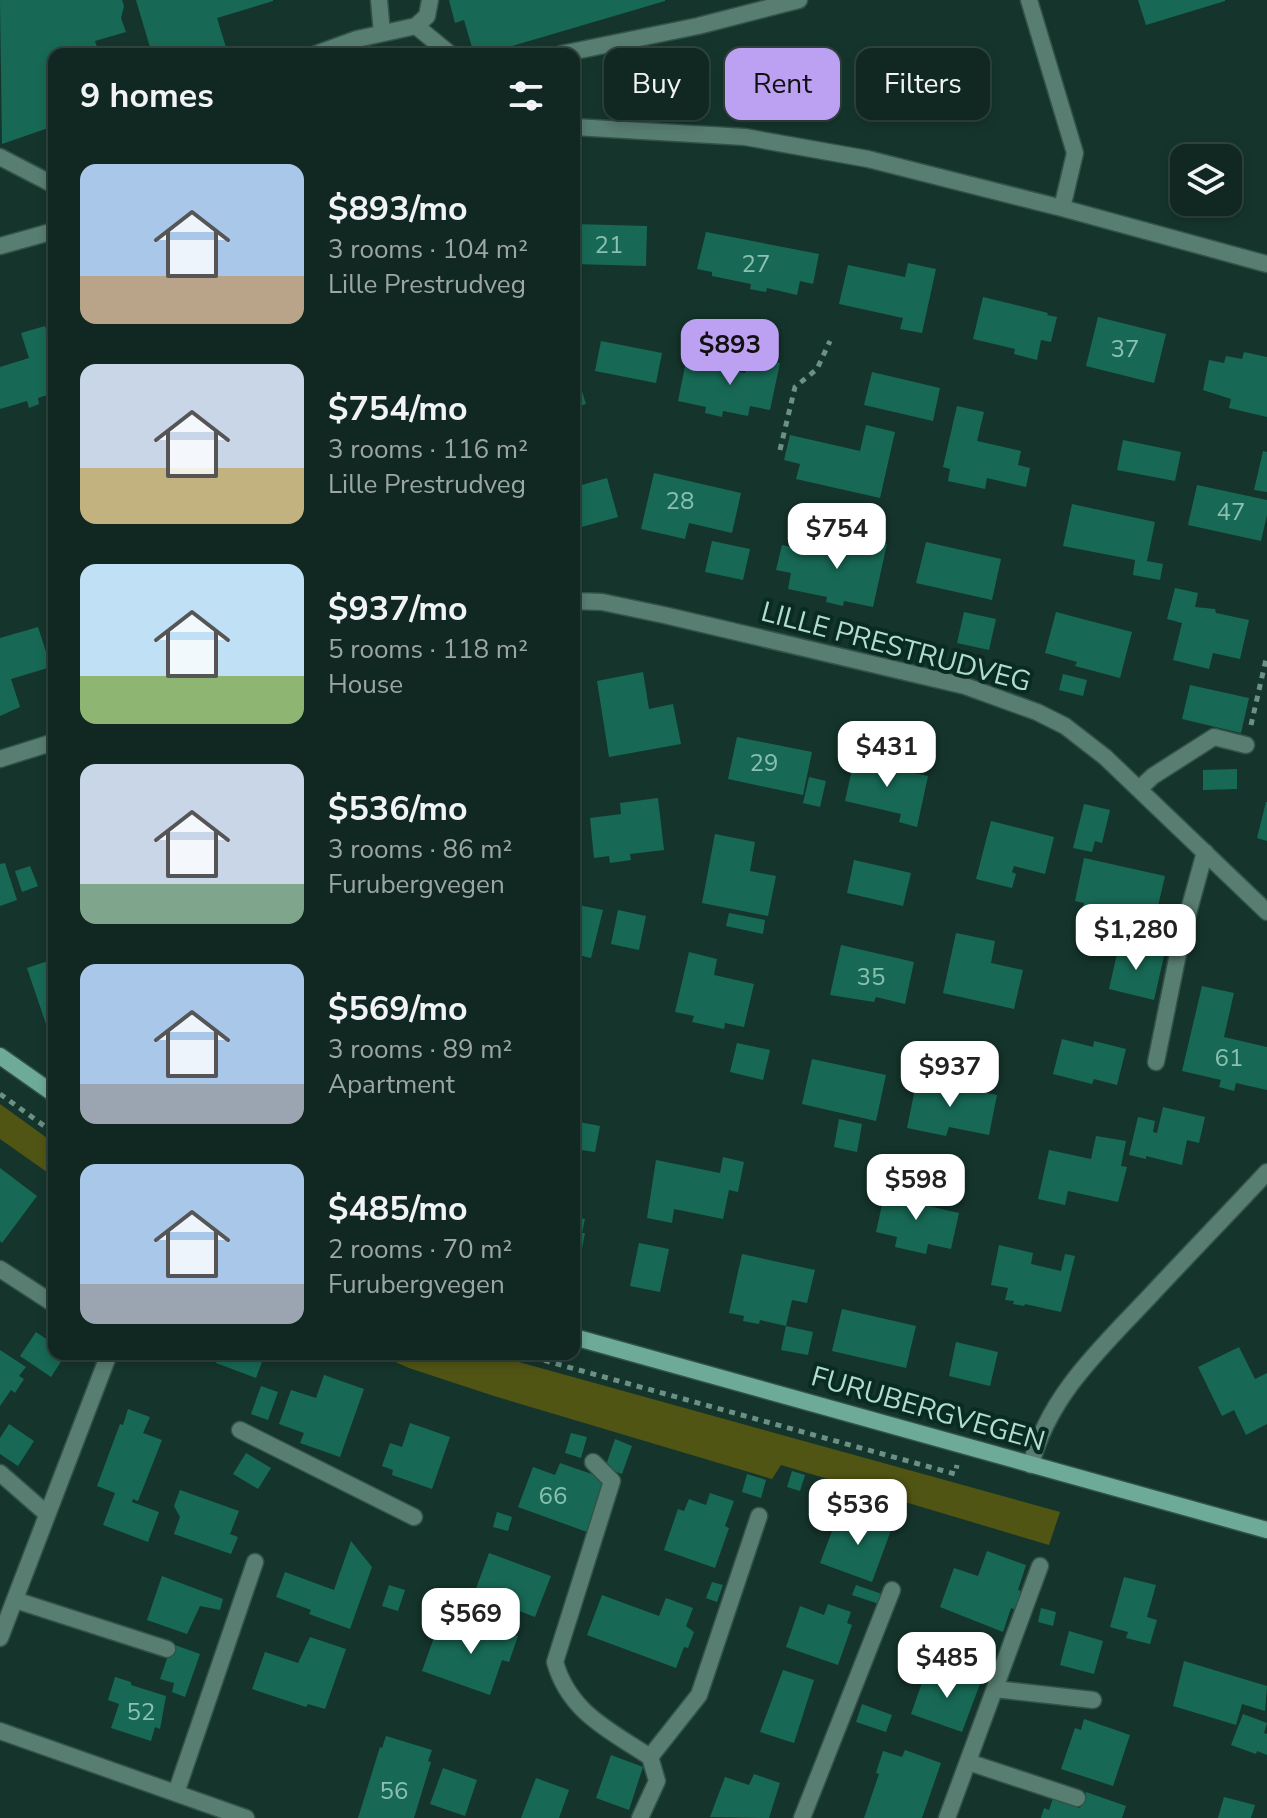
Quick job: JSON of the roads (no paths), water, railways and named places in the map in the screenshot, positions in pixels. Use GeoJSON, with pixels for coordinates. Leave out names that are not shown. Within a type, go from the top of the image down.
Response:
{"type":"FeatureCollection","features":[{"type":"Feature","properties":{"kind":"main road"},"geometry":{"type":"LineString","coordinates":[[0,1056],[48,1090]]}},
{"type":"Feature","properties":{"kind":"main road","name":"FURUBERGVEGEN"},"geometry":{"type":"LineString","coordinates":[[580,1339],[1267,1530]]}},
{"type":"Feature","properties":{"kind":"street"},"geometry":{"type":"LineString","coordinates":[[379,0],[382,33]]}},
{"type":"Feature","properties":{"kind":"street"},"geometry":{"type":"LineString","coordinates":[[335,48],[416,26],[427,16],[430,0]]}},
{"type":"Feature","properties":{"kind":"street"},"geometry":{"type":"LineString","coordinates":[[580,50],[698,26],[799,0]]}},
{"type":"Feature","properties":{"kind":"street"},"geometry":{"type":"LineString","coordinates":[[1029,0],[1075,153],[1062,208]]}},
{"type":"Feature","properties":{"kind":"street"},"geometry":{"type":"LineString","coordinates":[[416,26],[443,48]]}},
{"type":"Feature","properties":{"kind":"street"},"geometry":{"type":"LineString","coordinates":[[580,127],[745,137],[868,159],[1267,264]]}},
{"type":"Feature","properties":{"kind":"street"},"geometry":{"type":"LineString","coordinates":[[0,157],[48,182]]}},
{"type":"Feature","properties":{"kind":"street"},"geometry":{"type":"LineString","coordinates":[[0,246],[48,233]]}},
{"type":"Feature","properties":{"kind":"street","name":"LILLE PRESTRUDVEG"},"geometry":{"type":"LineString","coordinates":[[580,601],[602,602],[648,612],[965,686],[1037,712],[1065,726],[1105,757],[1267,912]]}},
{"type":"Feature","properties":{"kind":"street"},"geometry":{"type":"LineString","coordinates":[[1139,789],[1153,776],[1214,737],[1246,745]]}},
{"type":"Feature","properties":{"kind":"street"},"geometry":{"type":"LineString","coordinates":[[0,759],[48,744]]}},
{"type":"Feature","properties":{"kind":"street"},"geometry":{"type":"LineString","coordinates":[[1156,1062],[1181,939],[1205,852]]}},
{"type":"Feature","properties":{"kind":"street"},"geometry":{"type":"LineString","coordinates":[[1031,1465],[1038,1439],[1067,1388],[1267,1172]]}},
{"type":"Feature","properties":{"kind":"street"},"geometry":{"type":"LineString","coordinates":[[0,1269],[48,1300]]}},
{"type":"Feature","properties":{"kind":"street"},"geometry":{"type":"LineString","coordinates":[[0,1638],[107,1360]]}},
{"type":"Feature","properties":{"kind":"street"},"geometry":{"type":"LineString","coordinates":[[240,1430],[414,1517]]}},
{"type":"Feature","properties":{"kind":"street"},"geometry":{"type":"LineString","coordinates":[[593,1462],[612,1481],[555,1662],[561,1682],[586,1715],[650,1757],[657,1781],[640,1818]]}},
{"type":"Feature","properties":{"kind":"street"},"geometry":{"type":"LineString","coordinates":[[0,1473],[47,1514]]}},
{"type":"Feature","properties":{"kind":"street"},"geometry":{"type":"LineString","coordinates":[[650,1757],[699,1695],[759,1516]]}},
{"type":"Feature","properties":{"kind":"street"},"geometry":{"type":"LineString","coordinates":[[176,1793],[255,1562]]}},
{"type":"Feature","properties":{"kind":"street"},"geometry":{"type":"LineString","coordinates":[[947,1818],[1040,1566]]}},
{"type":"Feature","properties":{"kind":"street"},"geometry":{"type":"LineString","coordinates":[[802,1818],[892,1590]]}},
{"type":"Feature","properties":{"kind":"street"},"geometry":{"type":"LineString","coordinates":[[15,1600],[167,1649]]}},
{"type":"Feature","properties":{"kind":"street"},"geometry":{"type":"LineString","coordinates":[[995,1689],[1093,1700]]}},
{"type":"Feature","properties":{"kind":"street"},"geometry":{"type":"LineString","coordinates":[[0,1731],[246,1818]]}},
{"type":"Feature","properties":{"kind":"street"},"geometry":{"type":"LineString","coordinates":[[968,1762],[1077,1798]]}}]}
